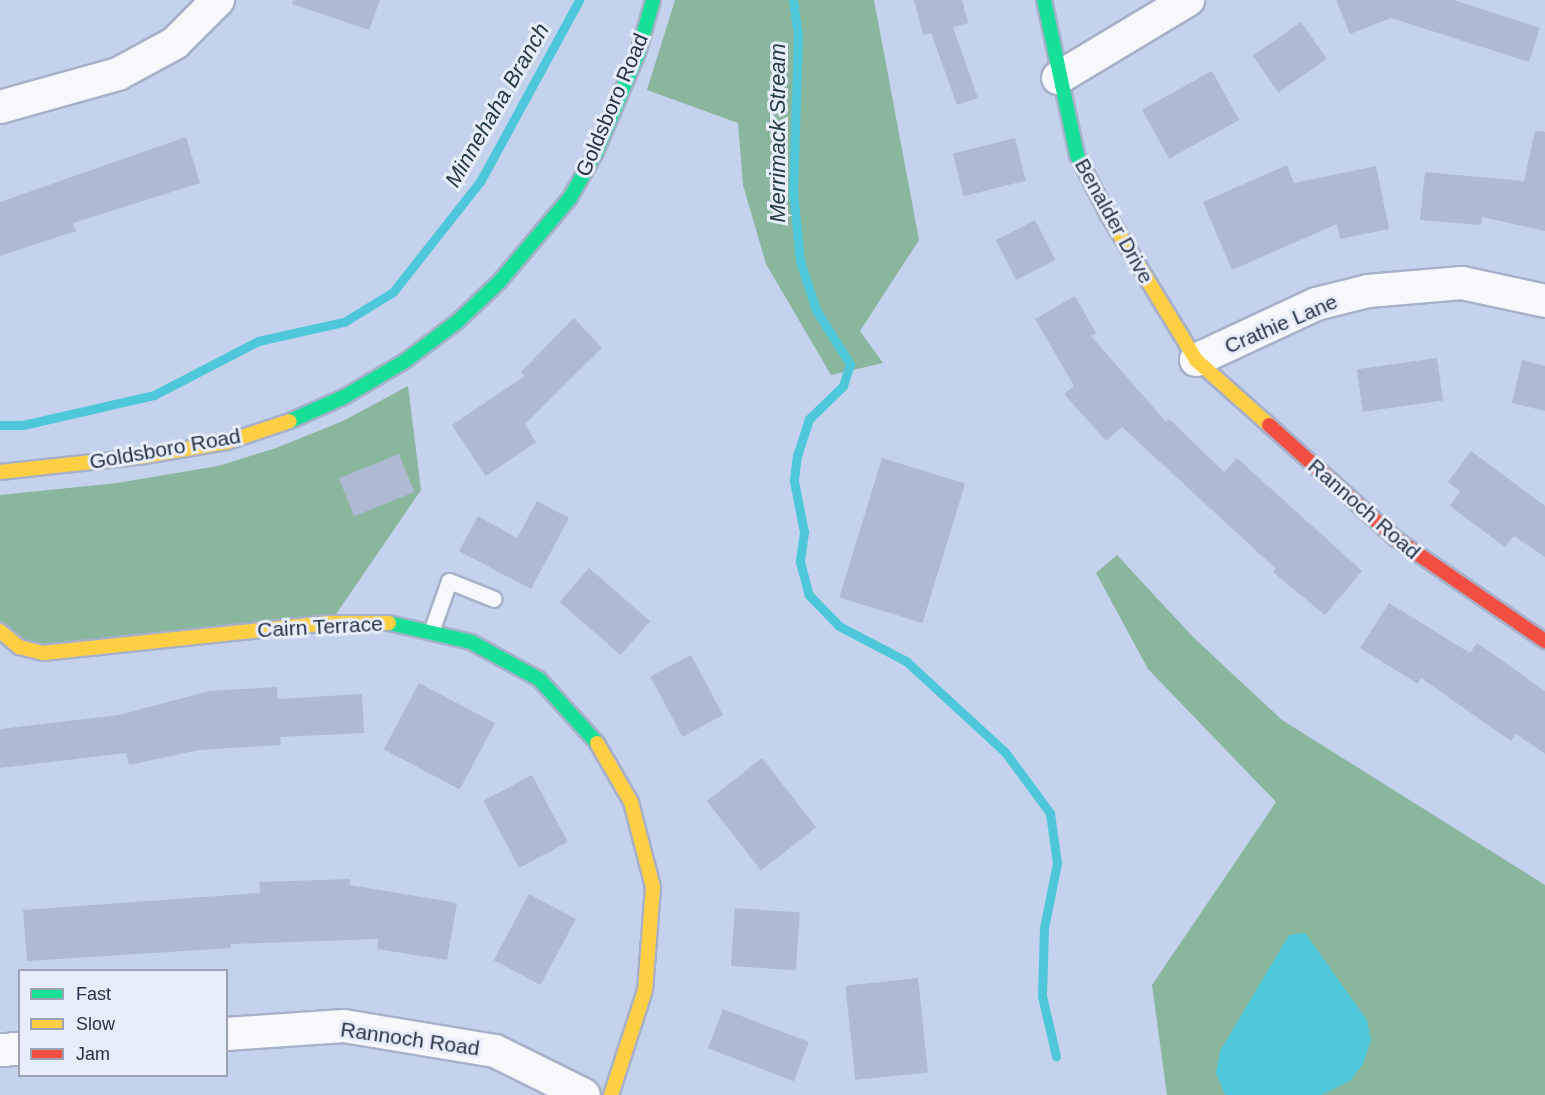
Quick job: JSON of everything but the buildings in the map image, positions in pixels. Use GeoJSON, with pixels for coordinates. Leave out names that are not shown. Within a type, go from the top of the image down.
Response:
{"type":"FeatureCollection","features":[{"type":"Feature","properties":{"kind":"street"},"geometry":{"type":"LineString","coordinates":[[0,107],[118,74],[175,43],[218,0]]}},
{"type":"Feature","properties":{"kind":"street","name":"Goldsboro Road"},"geometry":{"type":"LineString","coordinates":[[0,472],[139,457],[227,442],[284,423],[344,396],[405,361],[457,322],[500,281],[570,198],[596,153],[633,63],[653,0]]}},
{"type":"Feature","properties":{"kind":"street","name":"Benalder Drive"},"geometry":{"type":"LineString","coordinates":[[1044,0],[1058,78],[1077,155],[1118,236],[1196,360]]}},
{"type":"Feature","properties":{"kind":"street"},"geometry":{"type":"LineString","coordinates":[[1058,78],[1188,0]]}},
{"type":"Feature","properties":{"kind":"street","name":"Crathie Lane"},"geometry":{"type":"LineString","coordinates":[[1196,360],[1316,304],[1368,291],[1462,283],[1545,301]]}},
{"type":"Feature","properties":{"kind":"street","name":"Rannoch Road"},"geometry":{"type":"LineString","coordinates":[[1196,360],[1396,539],[1545,641]]}},
{"type":"Feature","properties":{"kind":"street","name":"Cairn Terrace"},"geometry":{"type":"LineString","coordinates":[[0,631],[19,647],[43,653],[330,623],[395,622],[471,642],[539,679],[593,735],[631,802],[652,887],[645,990],[611,1095]]}},
{"type":"Feature","properties":{"kind":"street","name":"Rannoch Road"},"geometry":{"type":"LineString","coordinates":[[228,1034],[344,1026],[495,1051],[584,1095]]}},
{"type":"Feature","properties":{"kind":"street"},"geometry":{"type":"LineString","coordinates":[[0,1050],[18,1049]]}},
{"type":"Feature","properties":{"kind":"lane"},"geometry":{"type":"LineString","coordinates":[[431,632],[449,581],[494,599]]}},
{"type":"Feature","properties":{"kind":"green space"},"geometry":{"type":"Polygon","coordinates":[[[675,0],[874,0],[919,240],[860,331],[883,363],[831,375],[766,264],[743,185],[738,123],[647,90],[675,0]]]}},
{"type":"Feature","properties":{"kind":"green space"},"geometry":{"type":"Polygon","coordinates":[[[408,386],[421,490],[330,623],[43,653],[0,631],[0,495],[117,483],[218,466],[276,448],[343,421],[408,386]]]}},
{"type":"Feature","properties":{"kind":"green space"},"geometry":{"type":"Polygon","coordinates":[[[1117,555],[1193,637],[1282,720],[1545,885],[1545,1095],[1167,1095],[1152,985],[1276,802],[1148,669],[1096,573],[1117,555]]]}},
{"type":"Feature","properties":{"kind":"water"},"geometry":{"type":"Polygon","coordinates":[[[1305,933],[1367,1020],[1371,1040],[1363,1064],[1350,1081],[1321,1095],[1225,1095],[1216,1073],[1220,1051],[1289,935],[1305,933]]]}},
{"type":"Feature","properties":{"kind":"waterway","name":"Minnehaha Branch"},"geometry":{"type":"LineString","coordinates":[[0,425],[23,425],[154,395],[258,341],[344,322],[393,292],[481,180],[579,0]]}},
{"type":"Feature","properties":{"kind":"waterway","name":"Merrimack Stream"},"geometry":{"type":"LineString","coordinates":[[793,0],[798,35],[793,191],[800,261],[816,310],[850,364],[843,386],[809,419],[797,455],[794,481],[804,532],[800,562],[809,595],[839,626],[906,661],[1005,752],[1050,813],[1057,863],[1044,928],[1042,996],[1056,1056]]}},
{"type":"Feature","properties":{"kind":"traffic: fast"},"geometry":{"type":"LineString","coordinates":[[290,421],[344,397],[405,361],[457,322],[500,281],[570,198],[596,152],[638,53],[653,0]]}},
{"type":"Feature","properties":{"kind":"traffic: fast"},"geometry":{"type":"LineString","coordinates":[[1044,0],[1077,155],[1108,215]]}},
{"type":"Feature","properties":{"kind":"traffic: fast"},"geometry":{"type":"LineString","coordinates":[[389,623],[471,642],[539,679],[597,743]]}},
{"type":"Feature","properties":{"kind":"traffic: slow"},"geometry":{"type":"LineString","coordinates":[[1108,215],[1196,360],[1269,425]]}},
{"type":"Feature","properties":{"kind":"traffic: slow"},"geometry":{"type":"LineString","coordinates":[[0,472],[139,457],[227,442],[290,421]]}},
{"type":"Feature","properties":{"kind":"traffic: slow"},"geometry":{"type":"LineString","coordinates":[[0,631],[19,647],[43,653],[330,623],[389,623]]}},
{"type":"Feature","properties":{"kind":"traffic: slow"},"geometry":{"type":"LineString","coordinates":[[597,743],[631,802],[653,887],[645,990],[611,1095]]}},
{"type":"Feature","properties":{"kind":"traffic: jam"},"geometry":{"type":"LineString","coordinates":[[1269,425],[1396,539],[1545,641]]}}]}
